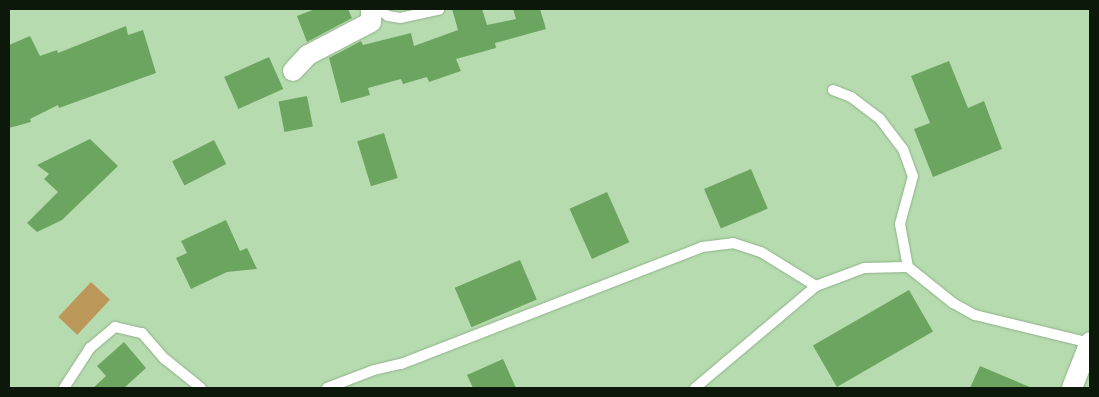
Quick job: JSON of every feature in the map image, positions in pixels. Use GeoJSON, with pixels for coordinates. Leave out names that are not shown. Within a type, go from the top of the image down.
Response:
{"type":"FeatureCollection","features":[{"type":"Feature","properties":{"kind":"street"},"geometry":{"type":"LineString","coordinates":[[293,71],[308,55],[371,22],[371,9]]}},
{"type":"Feature","properties":{"kind":"street"},"geometry":{"type":"LineString","coordinates":[[1072,388],[1090,342]]}},
{"type":"Feature","properties":{"kind":"lane"},"geometry":{"type":"LineString","coordinates":[[378,9],[388,16],[400,18],[439,10]]}},
{"type":"Feature","properties":{"kind":"lane"},"geometry":{"type":"LineString","coordinates":[[833,90],[851,96],[880,119],[903,149],[913,176],[900,224],[908,267],[953,304],[975,315],[1090,342]]}},
{"type":"Feature","properties":{"kind":"lane"},"geometry":{"type":"LineString","coordinates":[[327,388],[374,370],[401,364],[702,246],[733,243],[760,252],[816,286]]}},
{"type":"Feature","properties":{"kind":"lane"},"geometry":{"type":"LineString","coordinates":[[695,388],[816,286],[864,268],[908,267]]}},
{"type":"Feature","properties":{"kind":"lane"},"geometry":{"type":"LineString","coordinates":[[64,388],[90,348],[115,327],[142,333],[166,359],[201,388]]}},
{"type":"Feature","properties":{"kind":"shaded area"},"geometry":{"type":"Polygon","coordinates":[[[91,282],[110,300],[77,335],[58,317],[91,282]]]}},
{"type":"Feature","properties":{"kind":"building"},"geometry":{"type":"Polygon","coordinates":[[[315,9],[348,9],[352,18],[307,42],[297,16],[315,9]]]}},
{"type":"Feature","properties":{"kind":"building"},"geometry":{"type":"Polygon","coordinates":[[[452,9],[482,9],[487,25],[516,19],[513,9],[540,9],[546,29],[495,43],[496,48],[456,59],[461,71],[429,82],[427,77],[403,84],[401,79],[368,88],[370,95],[341,103],[329,58],[361,41],[363,45],[411,33],[414,46],[458,30],[452,9]]]}},
{"type":"Feature","properties":{"kind":"building"},"geometry":{"type":"Polygon","coordinates":[[[126,26],[128,35],[143,30],[156,73],[59,108],[58,105],[30,119],[31,122],[9,128],[9,45],[30,36],[40,56],[57,50],[58,53],[126,26]]]}},
{"type":"Feature","properties":{"kind":"building"},"geometry":{"type":"Polygon","coordinates":[[[269,57],[283,89],[238,109],[224,77],[269,57]]]}},
{"type":"Feature","properties":{"kind":"building"},"geometry":{"type":"Polygon","coordinates":[[[949,61],[968,108],[984,101],[1002,149],[933,177],[914,129],[930,123],[911,76],[949,61]]]}},
{"type":"Feature","properties":{"kind":"building"},"geometry":{"type":"Polygon","coordinates":[[[307,96],[313,126],[284,132],[279,102],[307,96]]]}},
{"type":"Feature","properties":{"kind":"building"},"geometry":{"type":"Polygon","coordinates":[[[384,133],[398,178],[371,186],[357,141],[384,133]]]}},
{"type":"Feature","properties":{"kind":"building"},"geometry":{"type":"Polygon","coordinates":[[[90,139],[118,166],[62,220],[37,232],[27,223],[58,192],[44,179],[49,174],[37,165],[90,139]]]}},
{"type":"Feature","properties":{"kind":"building"},"geometry":{"type":"Polygon","coordinates":[[[214,140],[226,164],[184,185],[172,161],[214,140]]]}},
{"type":"Feature","properties":{"kind":"building"},"geometry":{"type":"Polygon","coordinates":[[[751,169],[768,209],[721,229],[704,189],[751,169]]]}},
{"type":"Feature","properties":{"kind":"building"},"geometry":{"type":"Polygon","coordinates":[[[607,192],[629,242],[592,259],[570,209],[607,192]]]}},
{"type":"Feature","properties":{"kind":"building"},"geometry":{"type":"Polygon","coordinates":[[[226,220],[240,251],[247,248],[257,269],[227,272],[191,289],[176,258],[187,253],[181,241],[226,220]]]}},
{"type":"Feature","properties":{"kind":"building"},"geometry":{"type":"Polygon","coordinates":[[[520,260],[537,300],[471,327],[455,288],[520,260]]]}},
{"type":"Feature","properties":{"kind":"building"},"geometry":{"type":"Polygon","coordinates":[[[909,290],[933,332],[837,387],[813,346],[909,290]]]}},
{"type":"Feature","properties":{"kind":"building"},"geometry":{"type":"Polygon","coordinates":[[[124,342],[146,368],[124,388],[93,388],[106,376],[97,366],[124,342]]]}},
{"type":"Feature","properties":{"kind":"building"},"geometry":{"type":"Polygon","coordinates":[[[503,359],[516,388],[473,388],[467,375],[503,359]]]}},
{"type":"Feature","properties":{"kind":"building"},"geometry":{"type":"Polygon","coordinates":[[[980,366],[1032,388],[970,388],[980,366]]]}}]}
